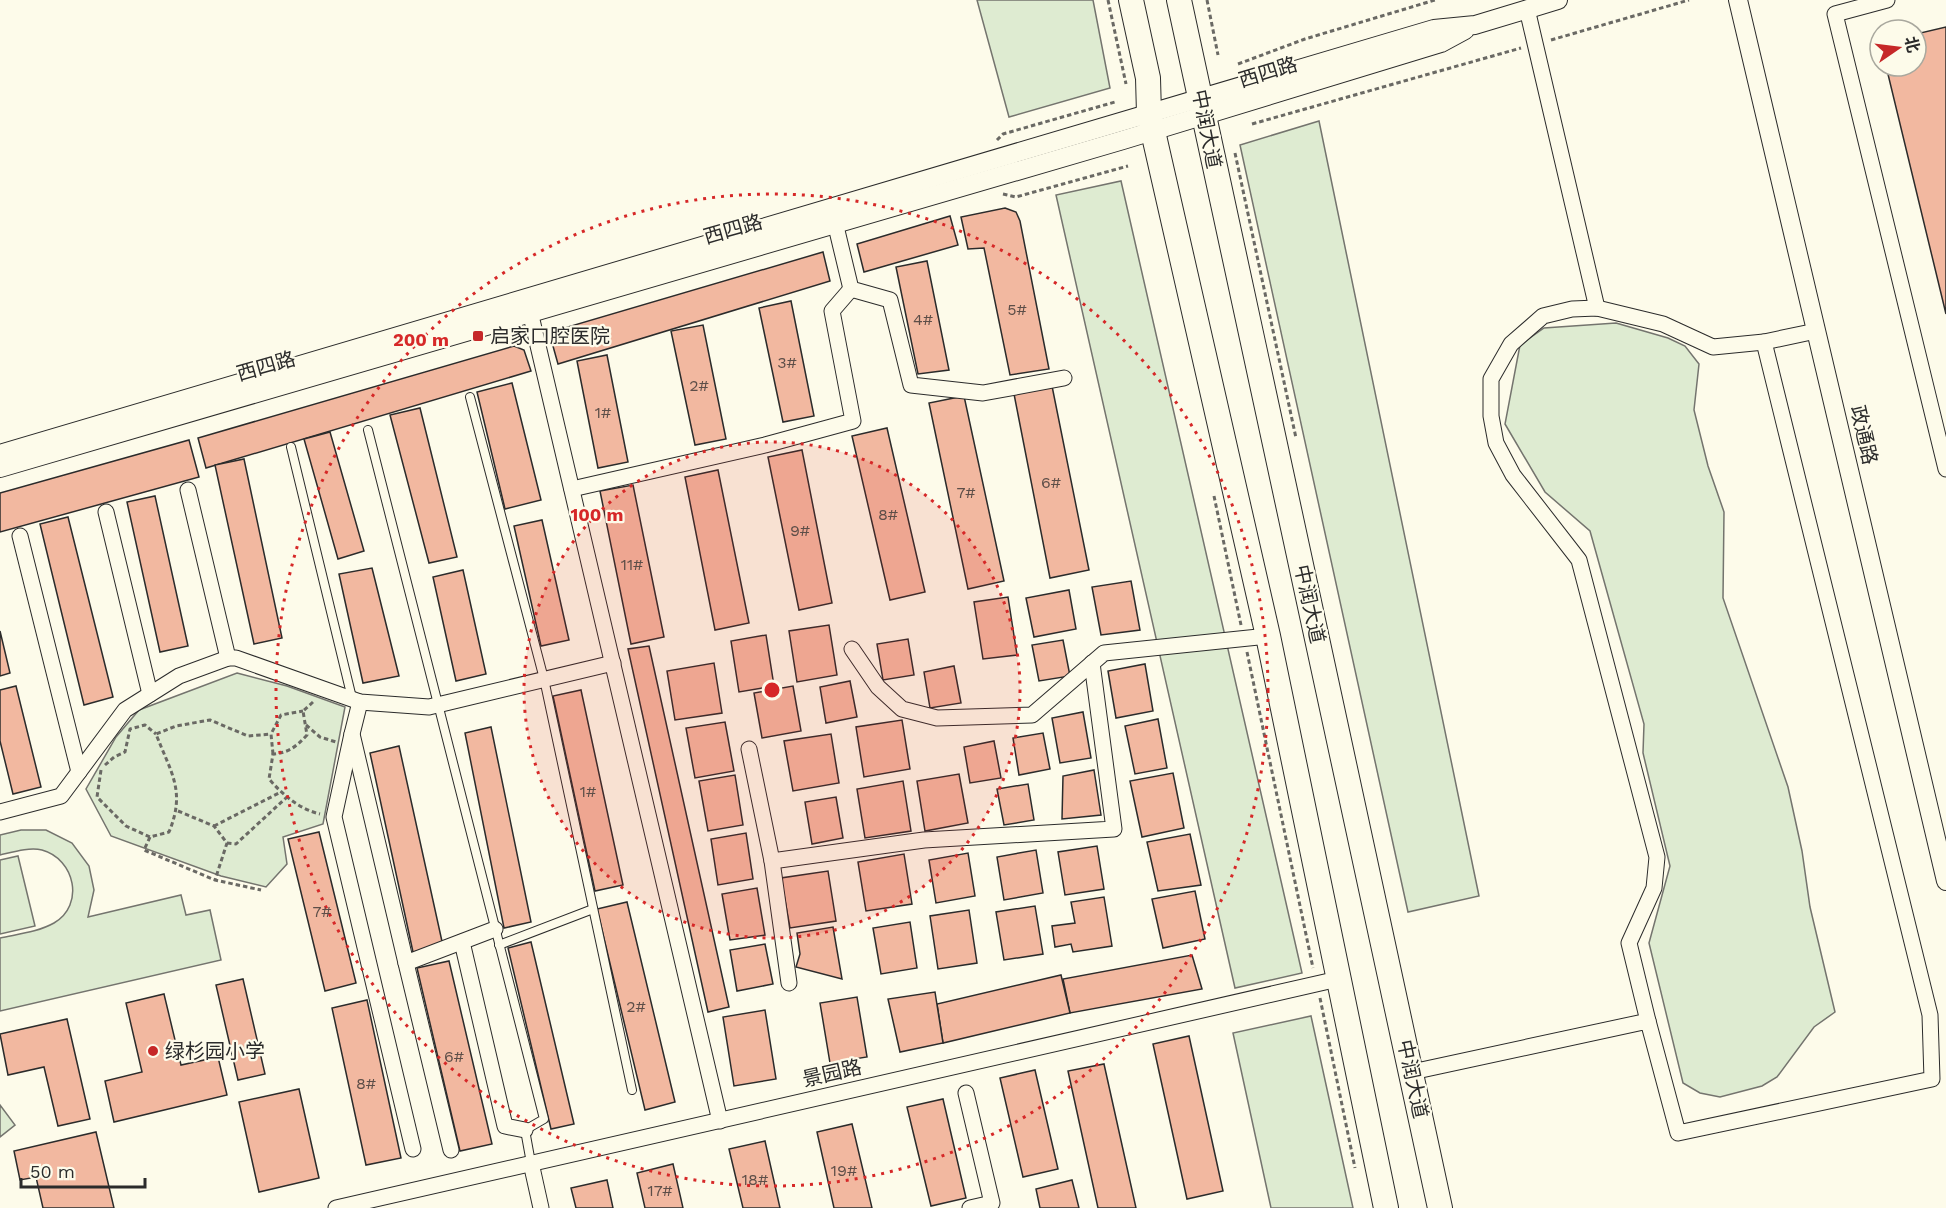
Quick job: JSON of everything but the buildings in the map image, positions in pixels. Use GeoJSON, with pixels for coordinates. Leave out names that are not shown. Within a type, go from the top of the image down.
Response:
{"type":"FeatureCollection","features":[{"type":"Feature","properties":{"kind":"main road"},"geometry":{"type":"LineString","coordinates":[[1131,0],[1148,78],[1151,122],[1268,636],[1327,981],[1386,1208]]}},
{"type":"Feature","properties":{"kind":"main road","name":"中润大道"},"geometry":{"type":"LineString","coordinates":[[1179,0],[1440,1208]]}},
{"type":"Feature","properties":{"kind":"street","name":"西四路"},"geometry":{"type":"LineString","coordinates":[[0,454],[528,304],[1203,107],[1441,43],[1475,25],[1558,0]]}},
{"type":"Feature","properties":{"kind":"street","name":"政通路"},"geometry":{"type":"LineString","coordinates":[[1738,0],[1946,881]]}},
{"type":"Feature","properties":{"kind":"street"},"geometry":{"type":"LineString","coordinates":[[1887,0],[1835,14],[1946,469]]}},
{"type":"Feature","properties":{"kind":"street"},"geometry":{"type":"LineString","coordinates":[[1527,9],[1597,308]]}},
{"type":"Feature","properties":{"kind":"street"},"geometry":{"type":"LineString","coordinates":[[833,216],[851,289]]}},
{"type":"Feature","properties":{"kind":"street"},"geometry":{"type":"LineString","coordinates":[[851,289],[890,300],[911,385],[983,393],[1064,378]]}},
{"type":"Feature","properties":{"kind":"street"},"geometry":{"type":"LineString","coordinates":[[572,489],[765,445],[853,421],[832,311],[851,289]]}},
{"type":"Feature","properties":{"kind":"street","name":"西四路"},"geometry":{"type":"LineString","coordinates":[[0,468],[528,304]]}},
{"type":"Feature","properties":{"kind":"street"},"geometry":{"type":"LineString","coordinates":[[528,304],[720,1120]]}},
{"type":"Feature","properties":{"kind":"street"},"geometry":{"type":"LineString","coordinates":[[1764,342],[1930,1015],[1932,1079],[1678,1133],[1629,943],[1654,888],[1657,857],[1643,800],[1579,560],[1514,475],[1496,443],[1491,416],[1491,379],[1510,344],[1543,316],[1572,309],[1597,308],[1663,324],[1713,347],[1764,342],[1816,331]]}},
{"type":"Feature","properties":{"kind":"street"},"geometry":{"type":"LineString","coordinates":[[188,490],[228,658]]}},
{"type":"Feature","properties":{"kind":"street"},"geometry":{"type":"LineString","coordinates":[[106,512],[150,694]]}},
{"type":"Feature","properties":{"kind":"street"},"geometry":{"type":"LineString","coordinates":[[20,536],[79,772]]}},
{"type":"Feature","properties":{"kind":"street"},"geometry":{"type":"LineString","coordinates":[[852,649],[878,687],[902,709],[937,718],[1032,715],[1104,653],[1268,636]]}},
{"type":"Feature","properties":{"kind":"street"},"geometry":{"type":"LineString","coordinates":[[0,812],[61,796],[125,710],[179,676],[228,658],[236,657],[356,701],[429,707],[613,663]]}},
{"type":"Feature","properties":{"kind":"street"},"geometry":{"type":"LineString","coordinates":[[772,861],[924,840],[1114,829],[1092,663]]}},
{"type":"Feature","properties":{"kind":"street"},"geometry":{"type":"LineString","coordinates":[[356,701],[351,740],[334,817],[413,1149]]}},
{"type":"Feature","properties":{"kind":"street"},"geometry":{"type":"LineString","coordinates":[[351,740],[451,1150]]}},
{"type":"Feature","properties":{"kind":"street"},"geometry":{"type":"LineString","coordinates":[[749,749],[772,861],[789,983]]}},
{"type":"Feature","properties":{"kind":"street"},"geometry":{"type":"LineString","coordinates":[[406,963],[495,929]]}},
{"type":"Feature","properties":{"kind":"street"},"geometry":{"type":"LineString","coordinates":[[462,942],[505,1126],[525,1130]]}},
{"type":"Feature","properties":{"kind":"street","name":"景园路"},"geometry":{"type":"LineString","coordinates":[[336,1208],[1327,981]]}},
{"type":"Feature","properties":{"kind":"street"},"geometry":{"type":"LineString","coordinates":[[1412,1072],[1648,1021]]}},
{"type":"Feature","properties":{"kind":"street"},"geometry":{"type":"LineString","coordinates":[[966,1093],[992,1203],[970,1208]]}},
{"type":"Feature","properties":{"kind":"street"},"geometry":{"type":"LineString","coordinates":[[531,1163],[541,1208]]}},
{"type":"Feature","properties":{"kind":"lane"},"geometry":{"type":"LineString","coordinates":[[470,397],[544,679],[632,1090]]}},
{"type":"Feature","properties":{"kind":"lane"},"geometry":{"type":"LineString","coordinates":[[368,430],[544,1119],[525,1130],[531,1163]]}},
{"type":"Feature","properties":{"kind":"lane"},"geometry":{"type":"LineString","coordinates":[[291,447],[356,701]]}},
{"type":"Feature","properties":{"kind":"lane"},"geometry":{"type":"LineString","coordinates":[[499,945],[593,909]]}},
{"type":"Feature","properties":{"kind":"path"},"geometry":{"type":"LineString","coordinates":[[1108,0],[1126,84]]}},
{"type":"Feature","properties":{"kind":"path"},"geometry":{"type":"LineString","coordinates":[[1207,0],[1218,55]]}},
{"type":"Feature","properties":{"kind":"path"},"geometry":{"type":"LineString","coordinates":[[1238,64],[1305,39],[1435,0]]}},
{"type":"Feature","properties":{"kind":"path"},"geometry":{"type":"LineString","coordinates":[[1252,124],[1689,0]]}},
{"type":"Feature","properties":{"kind":"path"},"geometry":{"type":"LineString","coordinates":[[996,192],[1016,196],[1128,166]]}},
{"type":"Feature","properties":{"kind":"path"},"geometry":{"type":"LineString","coordinates":[[1212,488],[1244,638],[1327,981],[1357,1174]]}},
{"type":"Feature","properties":{"kind":"path"},"geometry":{"type":"LineString","coordinates":[[321,689],[310,706],[303,711],[281,715],[271,734],[273,754],[269,779],[287,797],[310,812],[334,817]]}},
{"type":"Feature","properties":{"kind":"path"},"geometry":{"type":"LineString","coordinates":[[273,754],[283,753],[297,747],[306,735],[303,711]]}},
{"type":"Feature","properties":{"kind":"path"},"geometry":{"type":"LineString","coordinates":[[156,734],[176,726],[210,720],[248,736],[271,734]]}},
{"type":"Feature","properties":{"kind":"path"},"geometry":{"type":"LineString","coordinates":[[145,724],[156,734],[177,789],[178,811],[169,832],[150,837],[126,826],[97,797],[101,768],[114,757],[125,752],[130,729],[145,724]]}},
{"type":"Feature","properties":{"kind":"path"},"geometry":{"type":"LineString","coordinates":[[305,724],[320,737],[351,740]]}},
{"type":"Feature","properties":{"kind":"path"},"geometry":{"type":"LineString","coordinates":[[214,826],[281,792]]}},
{"type":"Feature","properties":{"kind":"path"},"geometry":{"type":"LineString","coordinates":[[178,811],[214,826],[226,843],[236,844],[287,797]]}},
{"type":"Feature","properties":{"kind":"path"},"geometry":{"type":"LineString","coordinates":[[150,837],[144,850],[216,880],[261,890]]}},
{"type":"Feature","properties":{"kind":"path"},"geometry":{"type":"LineString","coordinates":[[216,880],[226,843]]}},
{"type":"Feature","properties":{"kind":"green space"},"geometry":{"type":"Polygon","coordinates":[[[977,0],[1093,0],[1110,88],[1009,117],[977,0]]]}},
{"type":"Feature","properties":{"kind":"green space"},"geometry":{"type":"Polygon","coordinates":[[[1319,121],[1479,896],[1408,912],[1240,145],[1319,121]]]}},
{"type":"Feature","properties":{"kind":"green space"},"geometry":{"type":"Polygon","coordinates":[[[1121,181],[1302,973],[1235,988],[1056,195],[1121,181]]]}},
{"type":"Feature","properties":{"kind":"green space"},"geometry":{"type":"Polygon","coordinates":[[[1616,323],[1668,338],[1685,346],[1699,364],[1694,410],[1708,466],[1724,512],[1723,598],[1788,787],[1802,851],[1810,907],[1835,1012],[1814,1027],[1777,1077],[1762,1086],[1720,1097],[1700,1093],[1683,1083],[1649,943],[1670,866],[1643,753],[1644,724],[1590,531],[1545,492],[1505,424],[1520,345],[1544,328],[1616,323]]]}},
{"type":"Feature","properties":{"kind":"green space"},"geometry":{"type":"Polygon","coordinates":[[[237,673],[287,686],[345,707],[323,824],[283,837],[287,864],[266,887],[221,876],[111,836],[86,789],[116,737],[139,710],[237,673]]]}},
{"type":"Feature","properties":{"kind":"green space"},"geometry":{"type":"Polygon","coordinates":[[[21,830],[46,830],[72,843],[89,866],[94,890],[88,917],[181,895],[186,915],[210,910],[221,960],[0,1011],[0,938],[35,931],[54,923],[64,915],[73,894],[68,872],[53,855],[32,849],[0,855],[0,835],[21,830]]]}},
{"type":"Feature","properties":{"kind":"green space"},"geometry":{"type":"Polygon","coordinates":[[[18,856],[35,926],[0,934],[0,860],[18,856]]]}},
{"type":"Feature","properties":{"kind":"green space"},"geometry":{"type":"Polygon","coordinates":[[[1311,1016],[1353,1208],[1271,1208],[1233,1033],[1311,1016]]]}},
{"type":"Feature","properties":{"kind":"green space"},"geometry":{"type":"Polygon","coordinates":[[[0,1105],[15,1125],[0,1137],[0,1105]]]}},
{"type":"Feature","properties":{"kind":"place","name":"启家口腔医院"},"geometry":{"type":"Point","coordinates":[478,336]}},
{"type":"Feature","properties":{"kind":"place","name":"绿杉园小学"},"geometry":{"type":"Point","coordinates":[153,1051]}}]}
